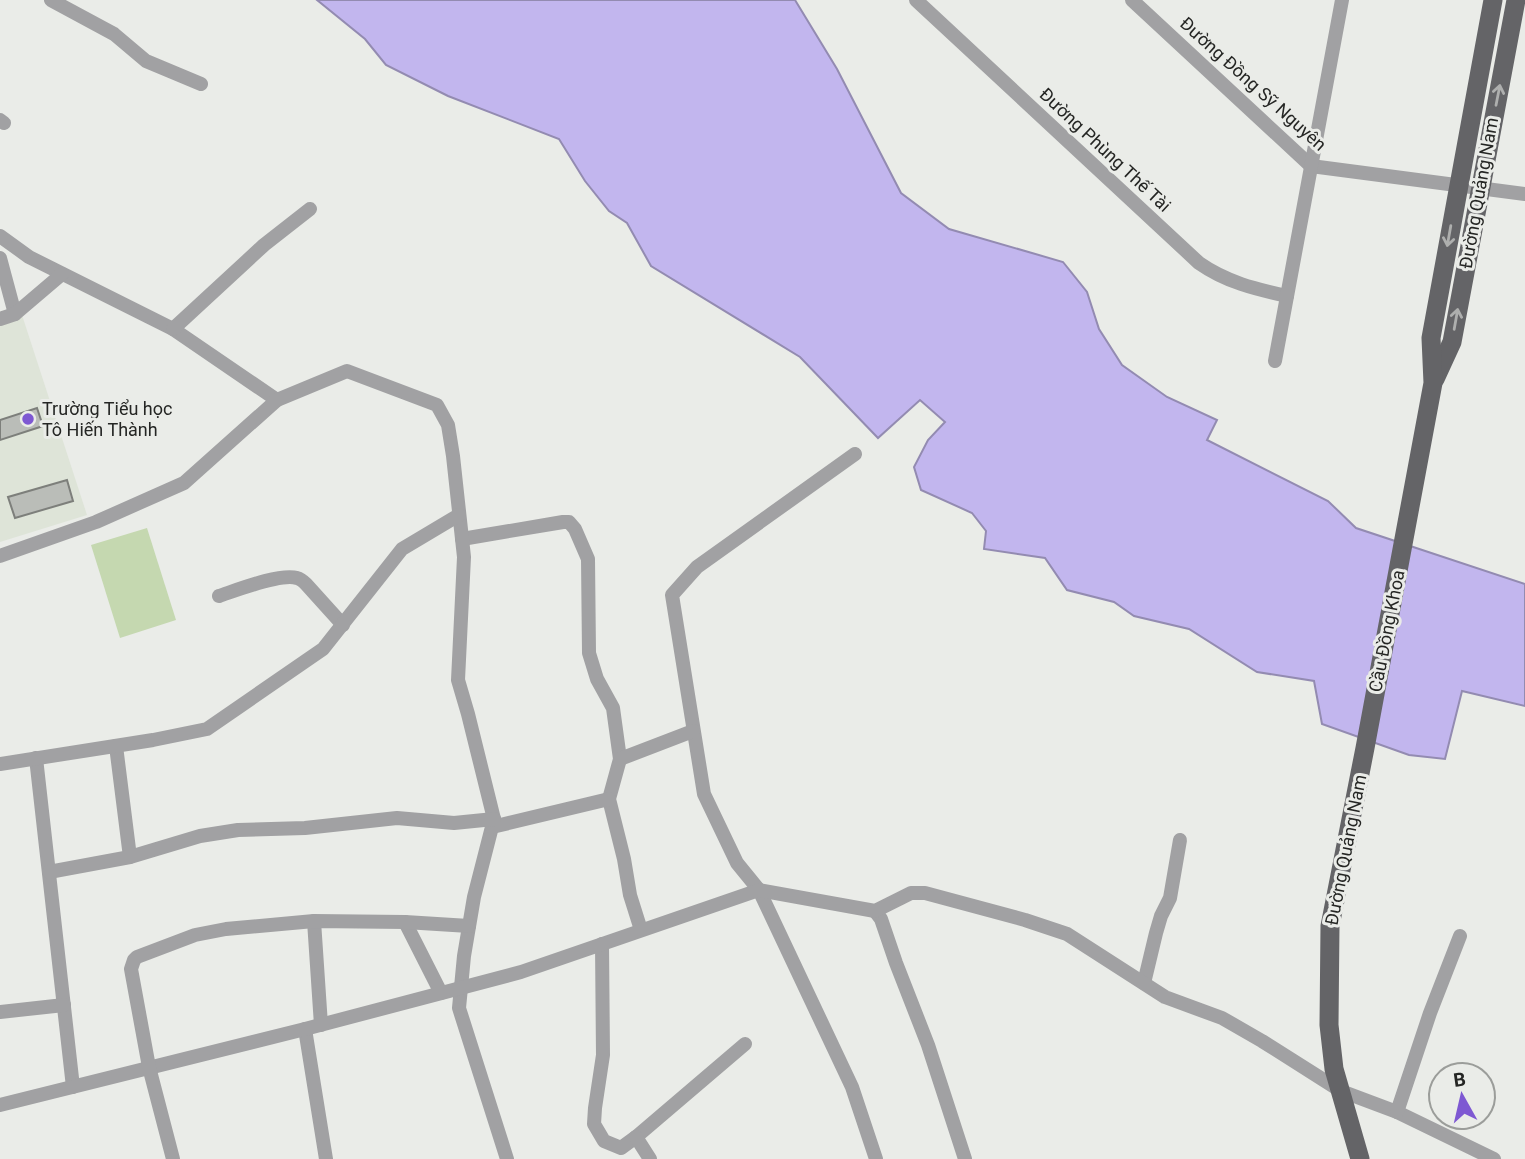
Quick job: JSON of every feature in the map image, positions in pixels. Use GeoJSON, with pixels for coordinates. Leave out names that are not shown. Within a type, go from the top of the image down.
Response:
{"type":"FeatureCollection","features":[{"type":"Feature","properties":{"kind":"main road","name":"Đường Quảng Nam"},"geometry":{"type":"LineString","coordinates":[[1409,513],[1433,383],[1431,338],[1493,0]]}},
{"type":"Feature","properties":{"kind":"main road","name":"Đường Quảng Nam"},"geometry":{"type":"LineString","coordinates":[[1433,383],[1452,342],[1516,0]]}},
{"type":"Feature","properties":{"kind":"main road","name":"Cầu Đồng Khoa"},"geometry":{"type":"LineString","coordinates":[[1365,748],[1409,513]]}},
{"type":"Feature","properties":{"kind":"main road","name":"Đường Quảng Nam"},"geometry":{"type":"LineString","coordinates":[[1360,1159],[1334,1069],[1329,1025],[1330,926],[1365,748]]}},
{"type":"Feature","properties":{"kind":"street"},"geometry":{"type":"LineString","coordinates":[[51,0],[114,34],[146,61],[201,84]]}},
{"type":"Feature","properties":{"kind":"street","name":"Đường Phùng Thế Tài"},"geometry":{"type":"LineString","coordinates":[[916,0],[1199,263],[1211,272],[1238,284],[1287,296]]}},
{"type":"Feature","properties":{"kind":"street","name":"Đường Đồng Sỹ Nguyên"},"geometry":{"type":"LineString","coordinates":[[1132,0],[1311,166],[1525,194]]}},
{"type":"Feature","properties":{"kind":"street"},"geometry":{"type":"LineString","coordinates":[[1275,361],[1342,0]]}},
{"type":"Feature","properties":{"kind":"street"},"geometry":{"type":"LineString","coordinates":[[173,329],[264,245],[310,209]]}},
{"type":"Feature","properties":{"kind":"street"},"geometry":{"type":"LineString","coordinates":[[0,236],[29,257],[173,329],[276,400]]}},
{"type":"Feature","properties":{"kind":"street"},"geometry":{"type":"LineString","coordinates":[[0,258],[15,314]]}},
{"type":"Feature","properties":{"kind":"street"},"geometry":{"type":"LineString","coordinates":[[0,319],[15,314],[62,274]]}},
{"type":"Feature","properties":{"kind":"street"},"geometry":{"type":"LineString","coordinates":[[0,556],[96,522],[184,483],[276,400],[347,371],[438,405],[447,425],[453,456],[464,557],[457,680],[468,714],[493,823],[474,897],[459,1008],[507,1159]]}},
{"type":"Feature","properties":{"kind":"street"},"geometry":{"type":"LineString","coordinates":[[855,454],[696,567],[672,595],[704,794],[737,863],[759,890],[852,1087],[876,1159]]}},
{"type":"Feature","properties":{"kind":"street"},"geometry":{"type":"LineString","coordinates":[[0,764],[207,729],[323,649],[402,549],[459,515]]}},
{"type":"Feature","properties":{"kind":"street"},"geometry":{"type":"LineString","coordinates":[[462,539],[564,522],[572,525],[585,551],[589,569],[589,653],[597,679],[613,708],[620,759],[609,799],[641,930]]}},
{"type":"Feature","properties":{"kind":"street"},"geometry":{"type":"LineString","coordinates":[[219,596],[260,583],[294,577],[306,584],[343,625]]}},
{"type":"Feature","properties":{"kind":"street"},"geometry":{"type":"LineString","coordinates":[[620,759],[693,731]]}},
{"type":"Feature","properties":{"kind":"street"},"geometry":{"type":"LineString","coordinates":[[116,746],[130,857]]}},
{"type":"Feature","properties":{"kind":"street"},"geometry":{"type":"LineString","coordinates":[[36,758],[73,1087]]}},
{"type":"Feature","properties":{"kind":"street"},"geometry":{"type":"LineString","coordinates":[[49,872],[130,857],[200,836],[238,830],[305,828],[397,818],[493,823],[609,799]]}},
{"type":"Feature","properties":{"kind":"street"},"geometry":{"type":"LineString","coordinates":[[1144,984],[1161,916],[1170,898],[1180,840]]}},
{"type":"Feature","properties":{"kind":"street"},"geometry":{"type":"LineString","coordinates":[[0,1105],[305,1030],[521,972],[759,890],[875,911],[911,893],[925,893],[1067,934],[1166,997],[1222,1018],[1341,1091],[1398,1112],[1494,1159]]}},
{"type":"Feature","properties":{"kind":"street"},"geometry":{"type":"LineString","coordinates":[[875,911],[881,919],[928,1045],[965,1159]]}},
{"type":"Feature","properties":{"kind":"street"},"geometry":{"type":"LineString","coordinates":[[173,1159],[149,1068],[131,970],[134,960],[175,942],[226,929],[314,921],[469,926]]}},
{"type":"Feature","properties":{"kind":"street"},"geometry":{"type":"LineString","coordinates":[[314,921],[321,1025]]}},
{"type":"Feature","properties":{"kind":"street"},"geometry":{"type":"LineString","coordinates":[[405,922],[441,993]]}},
{"type":"Feature","properties":{"kind":"street"},"geometry":{"type":"LineString","coordinates":[[1398,1112],[1430,1013],[1460,936]]}},
{"type":"Feature","properties":{"kind":"street"},"geometry":{"type":"LineString","coordinates":[[602,944],[603,1055],[594,1124],[604,1141],[621,1147],[636,1137],[745,1044]]}},
{"type":"Feature","properties":{"kind":"street"},"geometry":{"type":"LineString","coordinates":[[0,1012],[64,1005]]}},
{"type":"Feature","properties":{"kind":"street"},"geometry":{"type":"LineString","coordinates":[[305,1030],[326,1159]]}},
{"type":"Feature","properties":{"kind":"street"},"geometry":{"type":"LineString","coordinates":[[636,1137],[650,1159]]}},
{"type":"Feature","properties":{"kind":"shaded area"},"geometry":{"type":"Polygon","coordinates":[[[317,0],[795,0],[837,69],[901,193],[949,229],[1063,262],[1087,292],[1099,329],[1122,365],[1167,397],[1217,420],[1207,440],[1328,501],[1356,528],[1525,584],[1525,706],[1462,691],[1445,759],[1409,755],[1322,724],[1314,681],[1257,672],[1189,629],[1134,616],[1114,602],[1067,590],[1045,558],[984,549],[986,531],[972,513],[921,490],[914,467],[928,440],[945,422],[920,400],[878,438],[800,357],[651,266],[627,223],[609,211],[585,181],[559,139],[448,96],[386,65],[365,39],[317,0]]]}},
{"type":"Feature","properties":{"kind":"shaded area","name":"Trường Tiểu học Tô Hiến Thành"},"geometry":{"type":"Polygon","coordinates":[[[22,315],[87,515],[0,542],[0,322],[22,315]]]}},
{"type":"Feature","properties":{"kind":"green space"},"geometry":{"type":"Polygon","coordinates":[[[147,528],[176,620],[120,638],[91,545],[147,528]]]}},
{"type":"Feature","properties":{"kind":"building"},"geometry":{"type":"Polygon","coordinates":[[[37,408],[43,426],[0,440],[0,420],[37,408]]]}},
{"type":"Feature","properties":{"kind":"building"},"geometry":{"type":"Polygon","coordinates":[[[67,480],[73,501],[15,518],[8,497],[67,480]]]}},
{"type":"Feature","properties":{"kind":"place","name":"Trường Tiểu học Tô Hiến Thành"},"geometry":{"type":"Point","coordinates":[28,419]}}]}
